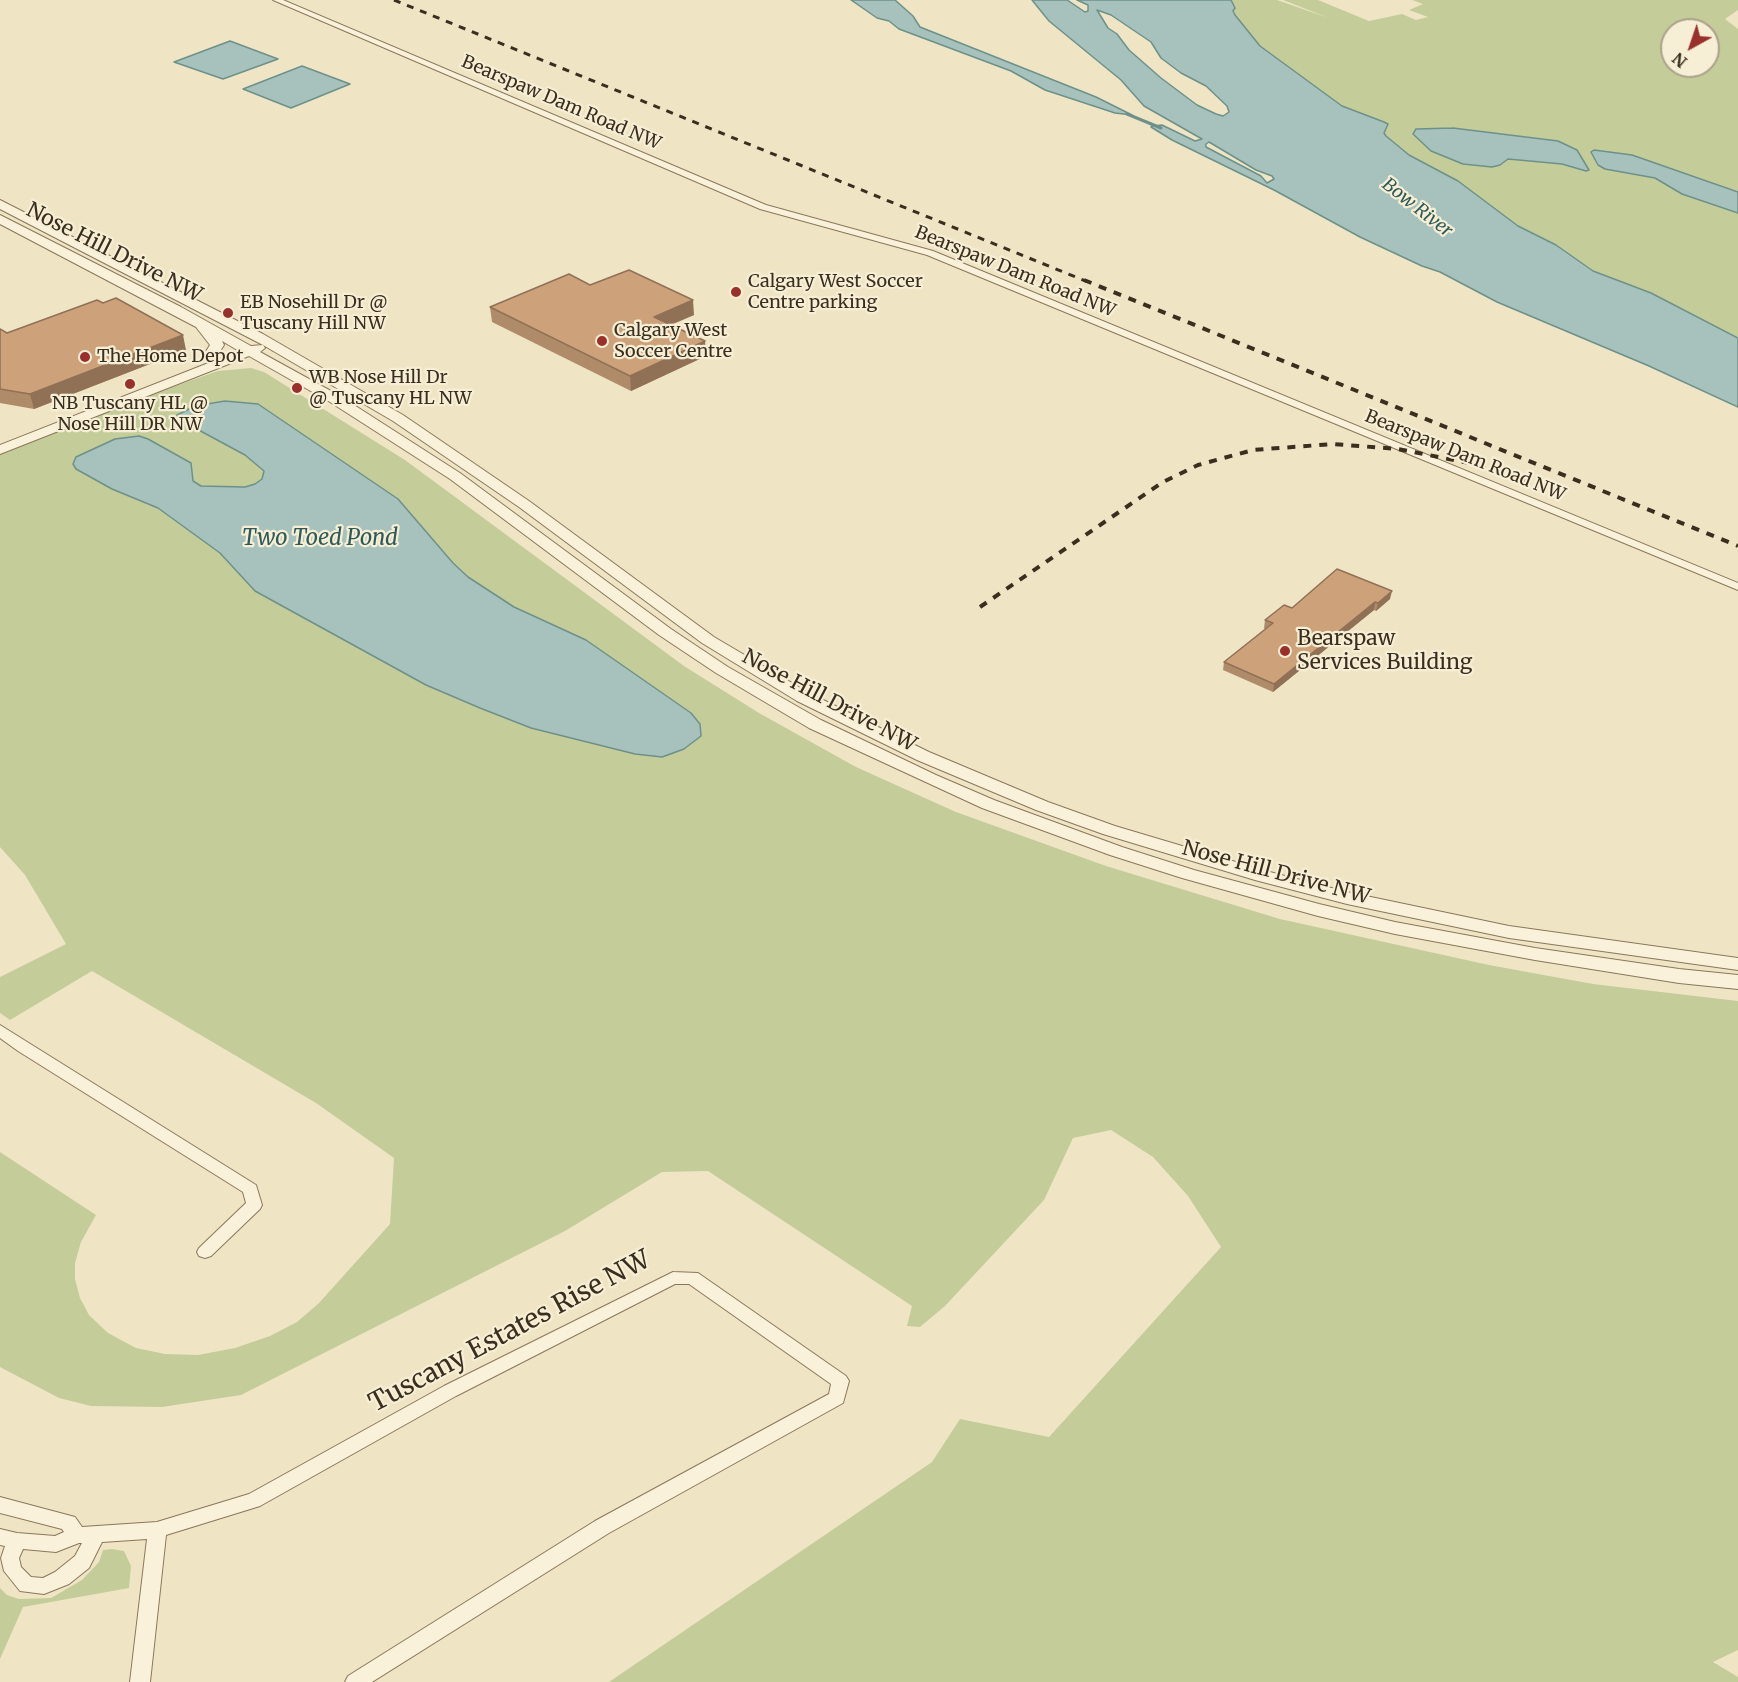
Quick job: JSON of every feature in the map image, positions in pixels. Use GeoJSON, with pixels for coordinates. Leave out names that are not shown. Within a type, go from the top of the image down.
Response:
{"type":"FeatureCollection","features":[{"type":"Feature","properties":{"kind":"street","name":"Bearspaw Dam Road NW"},"geometry":{"type":"LineString","coordinates":[[277,0],[763,207],[930,253],[1738,587]]}},
{"type":"Feature","properties":{"kind":"street","name":"Nose Hill Drive NW"},"geometry":{"type":"LineString","coordinates":[[0,204],[264,340],[398,418],[480,473],[665,610],[752,668],[863,728],[987,784],[1109,830],[1347,898],[1509,932],[1738,964]]}},
{"type":"Feature","properties":{"kind":"street","name":"Nose Hill Drive NW"},"geometry":{"type":"LineString","coordinates":[[0,219],[176,310],[376,424],[446,470],[665,632],[731,676],[824,729],[988,804],[1168,868],[1318,910],[1395,928],[1545,956],[1679,976],[1738,982]]}},
{"type":"Feature","properties":{"kind":"street"},"geometry":{"type":"LineString","coordinates":[[176,310],[214,338],[216,349],[210,356]]}},
{"type":"Feature","properties":{"kind":"street"},"geometry":{"type":"LineString","coordinates":[[0,450],[172,382],[264,340]]}},
{"type":"Feature","properties":{"kind":"street"},"geometry":{"type":"LineString","coordinates":[[0,439],[210,356],[245,348]]}},
{"type":"Feature","properties":{"kind":"street"},"geometry":{"type":"LineString","coordinates":[[172,382],[243,363],[274,364]]}},
{"type":"Feature","properties":{"kind":"street"},"geometry":{"type":"LineString","coordinates":[[0,1030],[23,1047],[250,1189],[254,1205],[204,1252]]}},
{"type":"Feature","properties":{"kind":"street","name":"Tuscany Estates Rise NW"},"geometry":{"type":"LineString","coordinates":[[87,1534],[82,1562],[62,1578],[44,1586],[27,1585],[13,1571],[9,1539],[56,1544],[87,1534],[157,1530],[254,1500],[450,1391],[673,1278],[692,1278],[840,1381],[837,1398],[602,1527],[355,1682]]}},
{"type":"Feature","properties":{"kind":"street"},"geometry":{"type":"LineString","coordinates":[[0,1505],[68,1523],[87,1534]]}},
{"type":"Feature","properties":{"kind":"street"},"geometry":{"type":"LineString","coordinates":[[140,1682],[157,1530]]}},
{"type":"Feature","properties":{"kind":"green space"},"geometry":{"type":"Polygon","coordinates":[[[1222,0],[1277,0],[1329,18],[1283,0],[1318,0],[1369,21],[1402,14],[1416,20],[1428,17],[1409,10],[1423,4],[1412,0],[1738,0],[1738,10],[1725,19],[1738,29],[1738,343],[1582,271],[1394,150],[1257,52],[1222,0]]]}},
{"type":"Feature","properties":{"kind":"green space"},"geometry":{"type":"Polygon","coordinates":[[[251,368],[264,372],[405,460],[684,666],[759,713],[856,767],[956,812],[1106,866],[1280,919],[1489,965],[1593,984],[1738,1001],[1738,1650],[1713,1662],[1738,1677],[1738,1682],[609,1682],[932,1462],[960,1419],[1049,1437],[1221,1247],[1188,1196],[1153,1157],[1111,1130],[1073,1138],[1044,1200],[945,1306],[920,1327],[907,1326],[912,1306],[708,1171],[662,1172],[565,1231],[241,1395],[162,1407],[91,1406],[59,1398],[0,1367],[0,1152],[96,1215],[81,1242],[75,1263],[75,1279],[80,1298],[89,1315],[108,1333],[136,1348],[165,1354],[198,1355],[235,1348],[270,1336],[297,1322],[319,1303],[390,1224],[394,1158],[316,1103],[92,971],[10,1020],[0,1013],[0,977],[66,944],[25,875],[0,847],[0,454],[141,398],[218,371],[251,368]]]}},
{"type":"Feature","properties":{"kind":"green space"},"geometry":{"type":"Polygon","coordinates":[[[103,1550],[124,1551],[131,1566],[129,1588],[23,1607],[0,1659],[0,1588],[7,1595],[19,1599],[51,1598],[82,1580],[99,1562],[103,1550]]]}},
{"type":"Feature","properties":{"kind":"water"},"geometry":{"type":"Polygon","coordinates":[[[851,0],[895,0],[913,16],[920,27],[1096,97],[1132,115],[1115,113],[1045,90],[1011,71],[899,29],[889,21],[877,18],[851,0]]]}},
{"type":"Feature","properties":{"kind":"water","name":"Bow River"},"geometry":{"type":"Polygon","coordinates":[[[1032,0],[1067,0],[1085,12],[1088,11],[1088,5],[1077,0],[1231,0],[1235,8],[1233,11],[1235,15],[1260,46],[1342,106],[1388,124],[1384,133],[1386,136],[1409,155],[1458,181],[1518,226],[1556,245],[1593,271],[1651,293],[1738,338],[1738,407],[1649,366],[1497,302],[1440,272],[1360,237],[1274,190],[1172,140],[1151,127],[1162,125],[1195,141],[1202,139],[1144,106],[1121,80],[1049,21],[1032,0]],[[1097,10],[1108,28],[1117,34],[1129,50],[1161,78],[1197,105],[1223,116],[1229,112],[1227,106],[1206,86],[1181,73],[1161,58],[1151,42],[1111,15],[1097,10]],[[1209,142],[1206,147],[1261,176],[1267,183],[1274,179],[1272,176],[1256,170],[1209,142]]]}},
{"type":"Feature","properties":{"kind":"water"},"geometry":{"type":"Polygon","coordinates":[[[230,41],[278,59],[223,79],[174,62],[230,41]]]}},
{"type":"Feature","properties":{"kind":"water"},"geometry":{"type":"Polygon","coordinates":[[[302,66],[350,84],[291,108],[243,89],[302,66]]]}},
{"type":"Feature","properties":{"kind":"water"},"geometry":{"type":"Polygon","coordinates":[[[1453,128],[1558,141],[1577,150],[1589,170],[1562,164],[1508,159],[1492,167],[1463,164],[1431,151],[1413,134],[1416,129],[1453,128]]]}},
{"type":"Feature","properties":{"kind":"water"},"geometry":{"type":"Polygon","coordinates":[[[1594,150],[1632,155],[1738,192],[1738,213],[1682,194],[1655,178],[1605,169],[1598,165],[1591,152],[1594,150]]]}},
{"type":"Feature","properties":{"kind":"water","name":"Two Toed Pond"},"geometry":{"type":"Polygon","coordinates":[[[225,401],[258,404],[398,499],[453,563],[468,577],[514,607],[586,640],[691,713],[700,724],[701,736],[684,749],[662,757],[635,754],[531,728],[426,685],[255,591],[220,553],[158,508],[112,489],[76,469],[73,464],[76,457],[115,439],[139,436],[191,463],[193,481],[201,486],[245,487],[255,484],[262,479],[264,471],[245,455],[182,421],[177,415],[195,406],[225,401]]]}},
{"type":"Feature","properties":{"kind":"building","name":"Calgary West Soccer Centre"},"geometry":{"type":"Polygon","coordinates":[[[629,270],[693,300],[654,317],[705,341],[630,376],[490,307],[569,274],[590,285],[629,270]]]}},
{"type":"Feature","properties":{"kind":"building","name":"The Home Depot"},"geometry":{"type":"Polygon","coordinates":[[[116,298],[183,335],[30,394],[0,389],[0,329],[7,333],[97,300],[103,303],[116,298]]]}},
{"type":"Feature","properties":{"kind":"building","name":"Bearspaw Services Building"},"geometry":{"type":"Polygon","coordinates":[[[1337,569],[1392,591],[1378,603],[1375,602],[1274,684],[1224,662],[1273,623],[1265,620],[1284,605],[1292,608],[1337,569]]]}},
{"type":"Feature","properties":{"kind":"waterway"},"geometry":{"type":"LineString","coordinates":[[1127,114],[1161,128]]}},
{"type":"Feature","properties":{"kind":"railway"},"geometry":{"type":"LineString","coordinates":[[394,0],[1088,282]]}},
{"type":"Feature","properties":{"kind":"railway"},"geometry":{"type":"LineString","coordinates":[[1084,280],[1738,546]]}},
{"type":"Feature","properties":{"kind":"railway"},"geometry":{"type":"LineString","coordinates":[[980,607],[1163,482],[1198,465],[1253,450],[1333,444],[1398,449],[1474,464],[1565,495]]}},
{"type":"Feature","properties":{"kind":"place","name":"Calgary West Soccer Centre parking"},"geometry":{"type":"Point","coordinates":[736,292]}},
{"type":"Feature","properties":{"kind":"place","name":"EB Nosehill Dr @ Tuscany Hill NW"},"geometry":{"type":"Point","coordinates":[228,313]}},
{"type":"Feature","properties":{"kind":"place","name":"Calgary West Soccer Centre"},"geometry":{"type":"Point","coordinates":[602,341]}},
{"type":"Feature","properties":{"kind":"place","name":"The Home Depot"},"geometry":{"type":"Point","coordinates":[85,357]}},
{"type":"Feature","properties":{"kind":"place","name":"NB Tuscany HL @ Nose Hill DR NW"},"geometry":{"type":"Point","coordinates":[130,384]}},
{"type":"Feature","properties":{"kind":"place","name":"WB Nose Hill Dr @ Tuscany HL NW"},"geometry":{"type":"Point","coordinates":[297,388]}},
{"type":"Feature","properties":{"kind":"place","name":"Bearspaw Services Building"},"geometry":{"type":"Point","coordinates":[1285,651]}}]}
